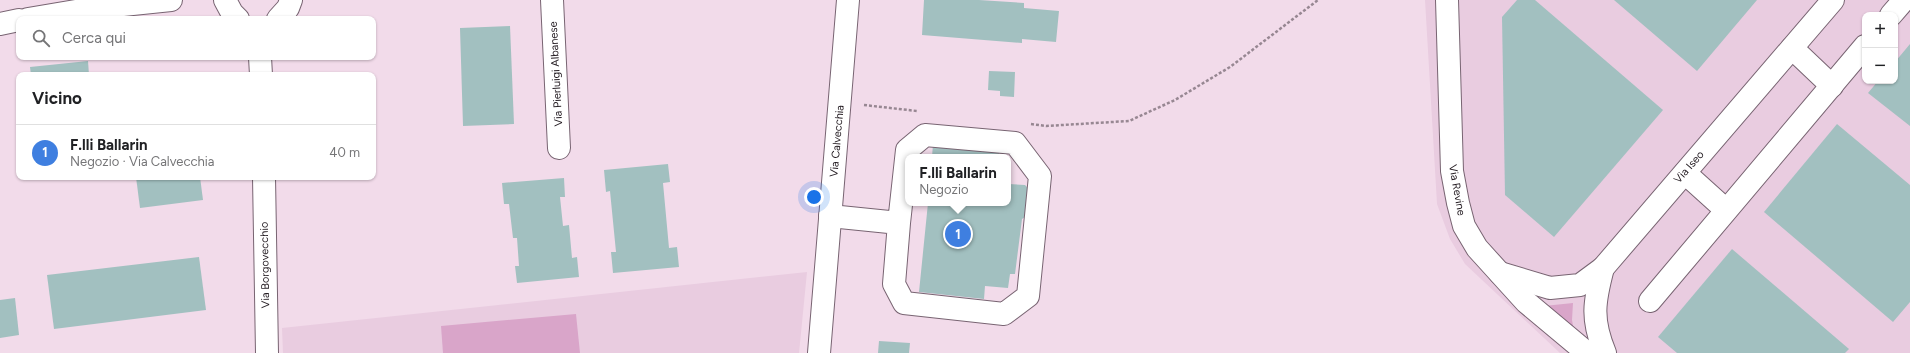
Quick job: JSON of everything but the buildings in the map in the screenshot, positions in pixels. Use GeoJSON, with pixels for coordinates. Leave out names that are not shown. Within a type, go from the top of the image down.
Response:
{"type":"FeatureCollection","features":[{"type":"Feature","properties":{"kind":"street"},"geometry":{"type":"LineString","coordinates":[[46,16],[94,8],[171,0]]}},
{"type":"Feature","properties":{"kind":"street"},"geometry":{"type":"LineString","coordinates":[[225,0],[235,16]]}},
{"type":"Feature","properties":{"kind":"street"},"geometry":{"type":"LineString","coordinates":[[281,16],[288,8],[291,0]]}},
{"type":"Feature","properties":{"kind":"street","name":"Via Pierluigi Albanese"},"geometry":{"type":"LineString","coordinates":[[552,0],[559,148]]}},
{"type":"Feature","properties":{"kind":"street","name":"Via Calvecchia"},"geometry":{"type":"LineString","coordinates":[[819,353],[848,0]]}},
{"type":"Feature","properties":{"kind":"street","name":"Via Revine"},"geometry":{"type":"LineString","coordinates":[[1446,0],[1452,171],[1464,226],[1477,248],[1526,302],[1587,353]]}},
{"type":"Feature","properties":{"kind":"street","name":"Via Iseo"},"geometry":{"type":"LineString","coordinates":[[1605,353],[1595,324],[1595,302],[1603,268],[1833,0]]}},
{"type":"Feature","properties":{"kind":"street"},"geometry":{"type":"LineString","coordinates":[[1894,12],[1904,0]]}},
{"type":"Feature","properties":{"kind":"street"},"geometry":{"type":"LineString","coordinates":[[0,24],[16,21]]}},
{"type":"Feature","properties":{"kind":"street"},"geometry":{"type":"LineString","coordinates":[[1792,48],[1832,86]]}},
{"type":"Feature","properties":{"kind":"street"},"geometry":{"type":"LineString","coordinates":[[1650,301],[1863,48]]}},
{"type":"Feature","properties":{"kind":"street"},"geometry":{"type":"LineString","coordinates":[[260,60],[261,72]]}},
{"type":"Feature","properties":{"kind":"street"},"geometry":{"type":"LineString","coordinates":[[905,168],[894,284],[904,303],[1004,314],[1028,296],[1040,176],[1015,143],[924,135],[907,150],[907,154]]}},
{"type":"Feature","properties":{"kind":"street"},"geometry":{"type":"LineString","coordinates":[[1685,173],[1726,210]]}},
{"type":"Feature","properties":{"kind":"street","name":"Via Borgovecchio"},"geometry":{"type":"LineString","coordinates":[[264,180],[267,353]]}},
{"type":"Feature","properties":{"kind":"street"},"geometry":{"type":"LineString","coordinates":[[830,216],[899,223]]}},
{"type":"Feature","properties":{"kind":"street"},"geometry":{"type":"LineString","coordinates":[[1500,273],[1550,288],[1580,285],[1603,268]]}},
{"type":"Feature","properties":{"kind":"path"},"geometry":{"type":"LineString","coordinates":[[1030,124],[1046,126],[1129,121],[1175,100],[1230,67],[1318,0]]}},
{"type":"Feature","properties":{"kind":"path"},"geometry":{"type":"LineString","coordinates":[[840,102],[924,112]]}},
{"type":"Feature","properties":{"kind":"shaded area"},"geometry":{"type":"Polygon","coordinates":[[[1425,0],[1910,0],[1910,353],[1560,353],[1465,264],[1450,239],[1437,204],[1425,0]]]}},
{"type":"Feature","properties":{"kind":"shaded area"},"geometry":{"type":"Polygon","coordinates":[[[807,272],[799,353],[283,353],[282,328],[807,272]]]}},
{"type":"Feature","properties":{"kind":"shaded area"},"geometry":{"type":"Polygon","coordinates":[[[1573,303],[1572,320],[1574,331],[1544,306],[1573,303]]]}},
{"type":"Feature","properties":{"kind":"shaded area"},"geometry":{"type":"Polygon","coordinates":[[[576,314],[580,353],[443,353],[441,326],[576,314]]]}},
{"type":"Feature","properties":{"kind":"place","name":"F.lli Ballarin"},"geometry":{"type":"Point","coordinates":[958,234]}}]}
